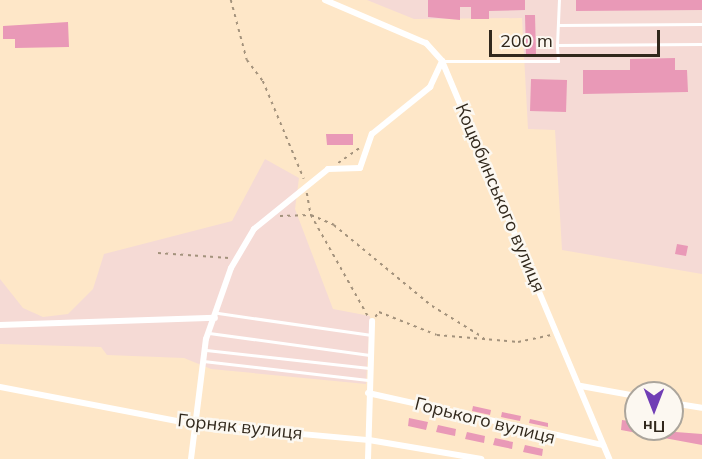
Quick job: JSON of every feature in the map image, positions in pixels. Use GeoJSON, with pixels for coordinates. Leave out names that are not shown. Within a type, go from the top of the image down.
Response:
{"type":"FeatureCollection","features":[{"type":"Feature","properties":{"kind":"street","name":"Коцюбинського вулиця"},"geometry":{"type":"LineString","coordinates":[[326,0],[426,43],[442,61],[581,386],[609,459]]}},
{"type":"Feature","properties":{"kind":"street"},"geometry":{"type":"LineString","coordinates":[[191,459],[192,424],[208,333],[217,316],[236,260],[254,229],[328,169],[360,168],[369,141],[430,87],[442,61]]}},
{"type":"Feature","properties":{"kind":"street"},"geometry":{"type":"LineString","coordinates":[[0,325],[217,316]]}},
{"type":"Feature","properties":{"kind":"street"},"geometry":{"type":"LineString","coordinates":[[368,459],[368,380],[372,321]]}},
{"type":"Feature","properties":{"kind":"street"},"geometry":{"type":"LineString","coordinates":[[581,386],[624,394]]}},
{"type":"Feature","properties":{"kind":"street","name":"Горняк вулиця"},"geometry":{"type":"LineString","coordinates":[[0,387],[192,424],[369,440],[481,459]]}},
{"type":"Feature","properties":{"kind":"street","name":"Горького вулиця"},"geometry":{"type":"LineString","coordinates":[[368,393],[603,445]]}},
{"type":"Feature","properties":{"kind":"street"},"geometry":{"type":"LineString","coordinates":[[684,405],[702,408]]}},
{"type":"Feature","properties":{"kind":"lane"},"geometry":{"type":"LineString","coordinates":[[442,61],[558,61],[559,0]]}},
{"type":"Feature","properties":{"kind":"lane"},"geometry":{"type":"LineString","coordinates":[[559,25],[702,24]]}},
{"type":"Feature","properties":{"kind":"lane"},"geometry":{"type":"LineString","coordinates":[[558,45],[702,44]]}},
{"type":"Feature","properties":{"kind":"lane"},"geometry":{"type":"LineString","coordinates":[[217,316],[371,335]]}},
{"type":"Feature","properties":{"kind":"lane"},"geometry":{"type":"LineString","coordinates":[[208,333],[370,355]]}},
{"type":"Feature","properties":{"kind":"lane"},"geometry":{"type":"LineString","coordinates":[[204,349],[369,368]]}},
{"type":"Feature","properties":{"kind":"lane"},"geometry":{"type":"LineString","coordinates":[[203,361],[368,380]]}},
{"type":"Feature","properties":{"kind":"path"},"geometry":{"type":"LineString","coordinates":[[231,0],[248,60],[281,120],[306,187],[311,215],[372,321],[380,312],[437,335],[518,342],[558,333]]}},
{"type":"Feature","properties":{"kind":"path"},"geometry":{"type":"LineString","coordinates":[[328,169],[369,141]]}},
{"type":"Feature","properties":{"kind":"path"},"geometry":{"type":"LineString","coordinates":[[270,216],[311,215],[334,225],[432,306],[486,339]]}},
{"type":"Feature","properties":{"kind":"path"},"geometry":{"type":"LineString","coordinates":[[158,253],[236,260]]}},
{"type":"Feature","properties":{"kind":"shaded area"},"geometry":{"type":"Polygon","coordinates":[[[367,0],[702,0],[702,274],[562,250],[555,130],[528,129],[522,18],[414,19],[367,0]]]}},
{"type":"Feature","properties":{"kind":"shaded area"},"geometry":{"type":"Polygon","coordinates":[[[265,159],[299,178],[295,209],[333,309],[370,316],[366,384],[211,369],[184,358],[107,355],[101,347],[0,344],[0,279],[23,308],[43,317],[68,314],[93,289],[104,254],[232,221],[265,159]]]}},
{"type":"Feature","properties":{"kind":"building"},"geometry":{"type":"Polygon","coordinates":[[[428,0],[525,0],[525,10],[489,11],[489,19],[471,19],[471,7],[460,7],[460,20],[428,17],[428,0]]]}},
{"type":"Feature","properties":{"kind":"building"},"geometry":{"type":"Polygon","coordinates":[[[576,0],[702,0],[702,10],[576,11],[576,0]]]}},
{"type":"Feature","properties":{"kind":"building"},"geometry":{"type":"Polygon","coordinates":[[[525,15],[535,15],[536,55],[526,56],[525,15]]]}},
{"type":"Feature","properties":{"kind":"building"},"geometry":{"type":"Polygon","coordinates":[[[68,22],[69,47],[15,48],[15,39],[3,39],[3,26],[68,22]]]}},
{"type":"Feature","properties":{"kind":"building"},"geometry":{"type":"Polygon","coordinates":[[[675,58],[675,70],[687,70],[688,92],[583,94],[583,70],[630,70],[630,59],[675,58]]]}},
{"type":"Feature","properties":{"kind":"building"},"geometry":{"type":"Polygon","coordinates":[[[531,79],[567,80],[566,112],[530,111],[531,79]]]}},
{"type":"Feature","properties":{"kind":"building"},"geometry":{"type":"Polygon","coordinates":[[[326,134],[353,134],[353,145],[327,145],[326,134]]]}},
{"type":"Feature","properties":{"kind":"building"},"geometry":{"type":"Polygon","coordinates":[[[677,244],[688,246],[686,256],[675,254],[677,244]]]}},
{"type":"Feature","properties":{"kind":"building"},"geometry":{"type":"Polygon","coordinates":[[[473,406],[491,410],[490,415],[472,411],[473,406]]]}},
{"type":"Feature","properties":{"kind":"building"},"geometry":{"type":"Polygon","coordinates":[[[502,412],[521,416],[520,421],[501,417],[502,412]]]}},
{"type":"Feature","properties":{"kind":"building"},"geometry":{"type":"Polygon","coordinates":[[[409,418],[428,422],[426,430],[408,426],[409,418]]]}},
{"type":"Feature","properties":{"kind":"building"},"geometry":{"type":"Polygon","coordinates":[[[530,419],[548,423],[548,427],[529,423],[530,419]]]}},
{"type":"Feature","properties":{"kind":"building"},"geometry":{"type":"Polygon","coordinates":[[[622,420],[624,420],[624,431],[621,430],[622,420]]]}},
{"type":"Feature","properties":{"kind":"building"},"geometry":{"type":"Polygon","coordinates":[[[438,425],[456,429],[455,436],[436,432],[438,425]]]}},
{"type":"Feature","properties":{"kind":"building"},"geometry":{"type":"Polygon","coordinates":[[[467,432],[485,436],[484,443],[465,439],[467,432]]]}},
{"type":"Feature","properties":{"kind":"building"},"geometry":{"type":"Polygon","coordinates":[[[684,433],[702,434],[702,445],[680,441],[684,441],[684,433]]]}},
{"type":"Feature","properties":{"kind":"building"},"geometry":{"type":"Polygon","coordinates":[[[495,438],[513,442],[512,449],[493,445],[495,438]]]}},
{"type":"Feature","properties":{"kind":"building"},"geometry":{"type":"Polygon","coordinates":[[[525,445],[543,449],[542,456],[523,452],[525,445]]]}}]}
